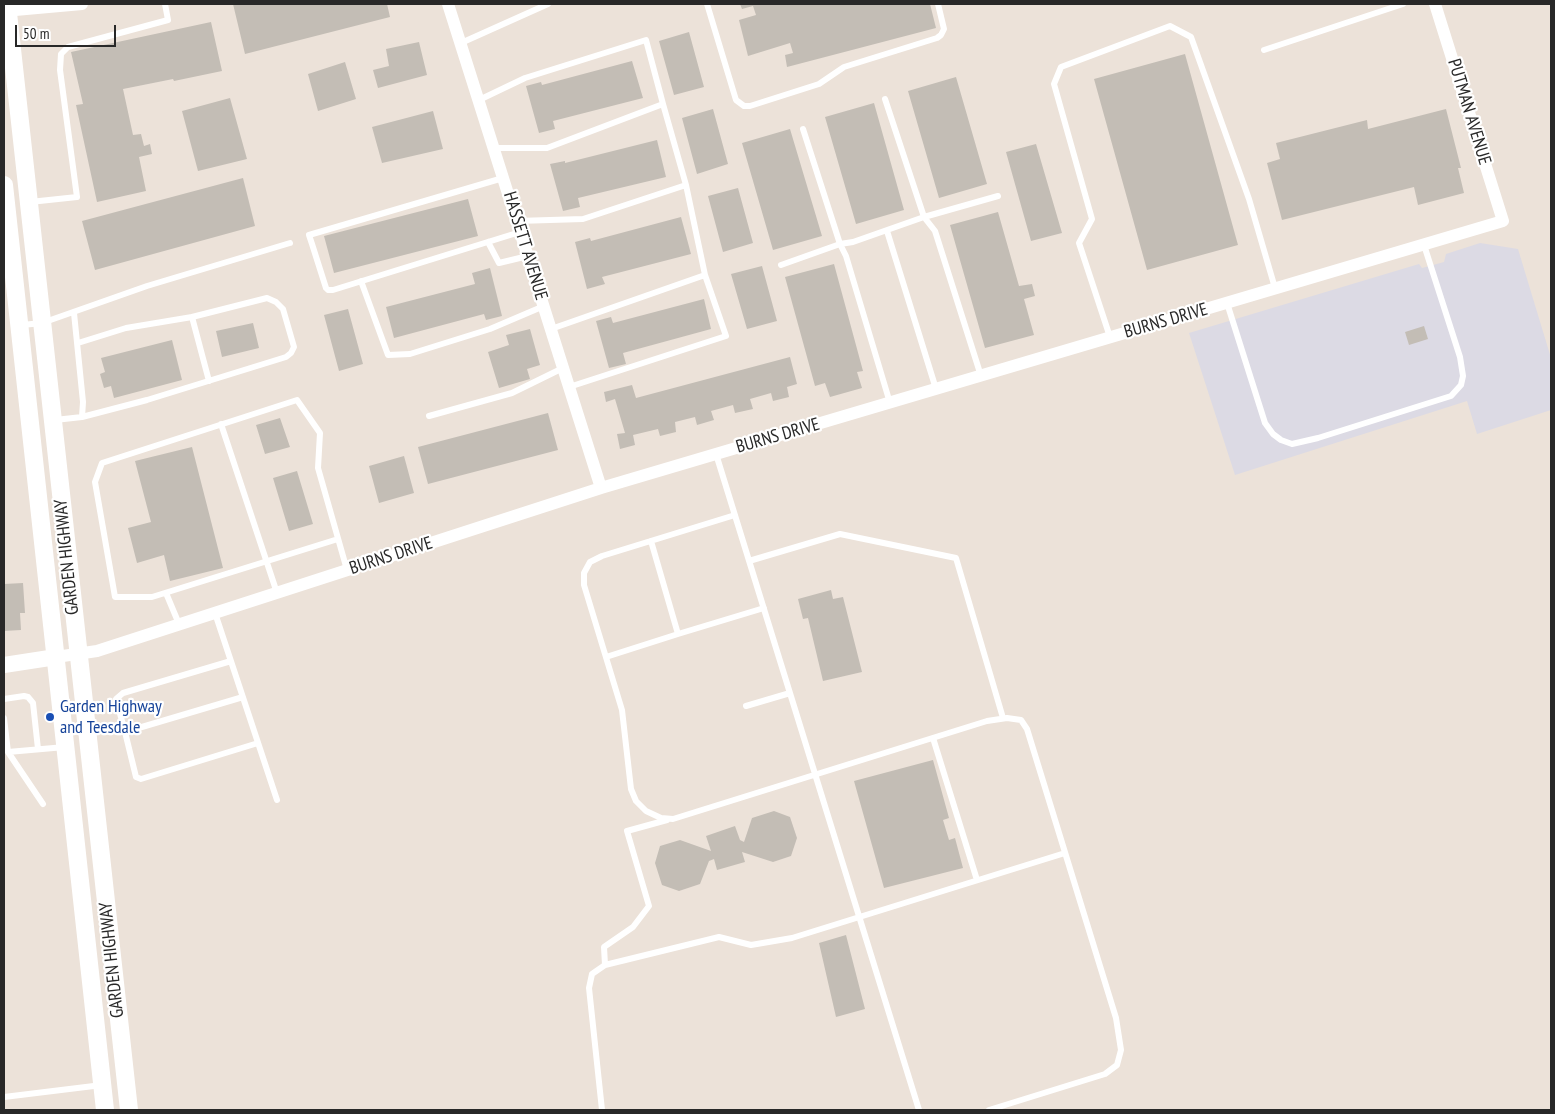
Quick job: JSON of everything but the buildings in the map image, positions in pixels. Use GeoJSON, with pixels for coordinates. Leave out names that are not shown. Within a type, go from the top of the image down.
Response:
{"type":"FeatureCollection","features":[{"type":"Feature","properties":{"kind":"main road","name":"GARDEN HIGHWAY"},"geometry":{"type":"LineString","coordinates":[[6,9],[129,1110]]}},
{"type":"Feature","properties":{"kind":"main road","name":"GARDEN HIGHWAY"},"geometry":{"type":"LineString","coordinates":[[4,185],[106,1110]]}},
{"type":"Feature","properties":{"kind":"street"},"geometry":{"type":"LineString","coordinates":[[6,9],[82,4]]}},
{"type":"Feature","properties":{"kind":"street","name":"HASSETT AVENUE"},"geometry":{"type":"LineString","coordinates":[[448,4],[601,488]]}},
{"type":"Feature","properties":{"kind":"street","name":"PUTMAN AVENUE"},"geometry":{"type":"LineString","coordinates":[[1435,4],[1503,221]]}},
{"type":"Feature","properties":{"kind":"street","name":"BURNS DRIVE"},"geometry":{"type":"LineString","coordinates":[[56,657],[97,651],[601,488],[1503,221]]}},
{"type":"Feature","properties":{"kind":"street"},"geometry":{"type":"LineString","coordinates":[[4,665],[56,657]]}},
{"type":"Feature","properties":{"kind":"lane"},"geometry":{"type":"LineString","coordinates":[[29,202],[77,197],[60,70],[61,54],[68,47],[168,20],[164,4]]}},
{"type":"Feature","properties":{"kind":"lane"},"geometry":{"type":"LineString","coordinates":[[461,43],[548,4]]}},
{"type":"Feature","properties":{"kind":"lane"},"geometry":{"type":"LineString","coordinates":[[707,4],[736,100],[744,106],[750,106],[819,84],[844,67],[937,38],[944,30],[938,4]]}},
{"type":"Feature","properties":{"kind":"lane"},"geometry":{"type":"LineString","coordinates":[[1264,50],[1403,4]]}},
{"type":"Feature","properties":{"kind":"lane"},"geometry":{"type":"LineString","coordinates":[[1110,337],[1079,243],[1092,219],[1054,84],[1061,67],[1170,26],[1191,37],[1249,199],[1276,288]]}},
{"type":"Feature","properties":{"kind":"lane"},"geometry":{"type":"LineString","coordinates":[[479,100],[525,78],[646,40],[662,104],[686,185],[705,275],[726,336],[569,387]]}},
{"type":"Feature","properties":{"kind":"lane"},"geometry":{"type":"LineString","coordinates":[[885,100],[924,217],[935,231],[980,376]]}},
{"type":"Feature","properties":{"kind":"lane"},"geometry":{"type":"LineString","coordinates":[[494,148],[547,148],[662,104]]}},
{"type":"Feature","properties":{"kind":"lane"},"geometry":{"type":"LineString","coordinates":[[803,128],[840,244],[846,256],[890,403]]}},
{"type":"Feature","properties":{"kind":"lane"},"geometry":{"type":"LineString","coordinates":[[503,178],[309,235],[326,288],[333,290],[480,245],[519,227],[582,219],[686,185]]}},
{"type":"Feature","properties":{"kind":"lane"},"geometry":{"type":"LineString","coordinates":[[781,265],[924,217],[998,196]]}},
{"type":"Feature","properties":{"kind":"lane"},"geometry":{"type":"LineString","coordinates":[[887,231],[936,389]]}},
{"type":"Feature","properties":{"kind":"lane"},"geometry":{"type":"LineString","coordinates":[[488,242],[499,264],[528,256]]}},
{"type":"Feature","properties":{"kind":"lane"},"geometry":{"type":"LineString","coordinates":[[19,325],[42,323],[147,286],[290,243]]}},
{"type":"Feature","properties":{"kind":"lane"},"geometry":{"type":"LineString","coordinates":[[1226,303],[1265,423],[1273,434],[1281,440],[1292,444],[1318,438],[1452,396],[1461,385],[1463,376],[1460,357],[1424,244]]}},
{"type":"Feature","properties":{"kind":"lane"},"geometry":{"type":"LineString","coordinates":[[551,328],[705,275]]}},
{"type":"Feature","properties":{"kind":"lane"},"geometry":{"type":"LineString","coordinates":[[361,282],[388,355],[410,354],[481,331],[544,306]]}},
{"type":"Feature","properties":{"kind":"lane"},"geometry":{"type":"LineString","coordinates":[[52,420],[82,417],[210,381],[286,357],[294,347],[283,308],[267,298],[192,317],[126,328],[78,343]]}},
{"type":"Feature","properties":{"kind":"lane"},"geometry":{"type":"LineString","coordinates":[[74,313],[83,402],[82,417]]}},
{"type":"Feature","properties":{"kind":"lane"},"geometry":{"type":"LineString","coordinates":[[192,317],[210,381]]}},
{"type":"Feature","properties":{"kind":"lane"},"geometry":{"type":"LineString","coordinates":[[429,416],[512,393],[563,368]]}},
{"type":"Feature","properties":{"kind":"lane"},"geometry":{"type":"LineString","coordinates":[[338,539],[152,597],[114,597],[94,482],[102,463],[297,400],[320,433],[318,468],[347,570]]}},
{"type":"Feature","properties":{"kind":"lane"},"geometry":{"type":"LineString","coordinates":[[221,424],[277,593]]}},
{"type":"Feature","properties":{"kind":"lane"},"geometry":{"type":"LineString","coordinates":[[716,454],[920,1110]]}},
{"type":"Feature","properties":{"kind":"lane"},"geometry":{"type":"LineString","coordinates":[[673,819],[661,818],[646,811],[636,801],[631,789],[622,710],[584,585],[584,573],[590,562],[602,556],[735,515]]}},
{"type":"Feature","properties":{"kind":"lane"},"geometry":{"type":"LineString","coordinates":[[749,561],[840,534],[956,558],[1004,718]]}},
{"type":"Feature","properties":{"kind":"lane"},"geometry":{"type":"LineString","coordinates":[[651,541],[678,634]]}},
{"type":"Feature","properties":{"kind":"lane"},"geometry":{"type":"LineString","coordinates":[[166,593],[179,624]]}},
{"type":"Feature","properties":{"kind":"lane"},"geometry":{"type":"LineString","coordinates":[[606,657],[764,608]]}},
{"type":"Feature","properties":{"kind":"lane"},"geometry":{"type":"LineString","coordinates":[[215,613],[277,800]]}},
{"type":"Feature","properties":{"kind":"lane"},"geometry":{"type":"LineString","coordinates":[[231,661],[123,693],[116,699],[136,777],[141,778],[258,743]]}},
{"type":"Feature","properties":{"kind":"lane"},"geometry":{"type":"LineString","coordinates":[[746,706],[790,693]]}},
{"type":"Feature","properties":{"kind":"lane"},"geometry":{"type":"LineString","coordinates":[[4,698],[24,696],[33,703],[38,749]]}},
{"type":"Feature","properties":{"kind":"lane"},"geometry":{"type":"LineString","coordinates":[[125,732],[243,697]]}},
{"type":"Feature","properties":{"kind":"lane"},"geometry":{"type":"LineString","coordinates":[[4,718],[8,752],[43,804]]}},
{"type":"Feature","properties":{"kind":"lane"},"geometry":{"type":"LineString","coordinates":[[605,965],[604,948],[633,927],[649,906],[628,831],[673,819],[987,721],[1004,718],[1021,720],[1027,728],[1116,1018],[1121,1050],[1117,1065],[1105,1074],[989,1110]]}},
{"type":"Feature","properties":{"kind":"lane"},"geometry":{"type":"LineString","coordinates":[[933,738],[977,880]]}},
{"type":"Feature","properties":{"kind":"lane"},"geometry":{"type":"LineString","coordinates":[[8,752],[66,746]]}},
{"type":"Feature","properties":{"kind":"lane"},"geometry":{"type":"LineString","coordinates":[[602,1110],[588,988],[592,974],[605,965],[719,937],[751,945],[792,938],[1065,853]]}},
{"type":"Feature","properties":{"kind":"lane"},"geometry":{"type":"LineString","coordinates":[[4,1097],[103,1085]]}},
{"type":"Feature","properties":{"kind":"shaded area"},"geometry":{"type":"Polygon","coordinates":[[[1480,243],[1518,249],[1551,358],[1551,410],[1477,434],[1467,401],[1235,475],[1189,333],[1419,264],[1422,268],[1444,262],[1446,254],[1480,243]]]}},
{"type":"Feature","properties":{"kind":"place","name":"Garden Highway and Teesdale"},"geometry":{"type":"Point","coordinates":[50,717]}}]}
